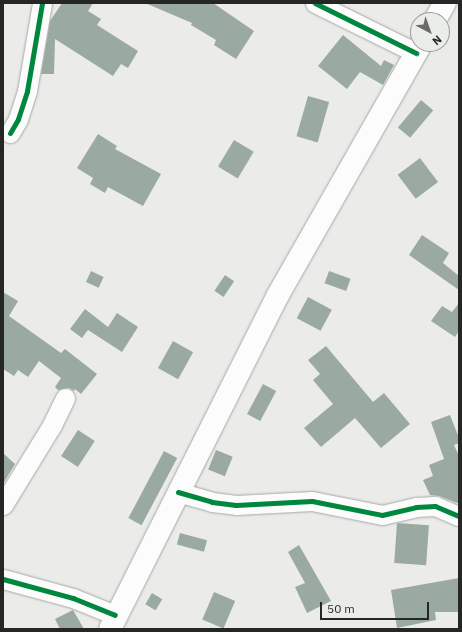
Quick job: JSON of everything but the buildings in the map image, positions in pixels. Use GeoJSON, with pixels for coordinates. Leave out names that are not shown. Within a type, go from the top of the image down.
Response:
{"type":"FeatureCollection","features":[{"type":"Feature","properties":{"kind":"main road"},"geometry":{"type":"LineString","coordinates":[[440,12],[445,3]]}},
{"type":"Feature","properties":{"kind":"main road"},"geometry":{"type":"LineString","coordinates":[[113,622],[278,295],[417,52]]}},
{"type":"Feature","properties":{"kind":"street"},"geometry":{"type":"LineString","coordinates":[[10,133],[18,119],[28,91],[42,3]]}},
{"type":"Feature","properties":{"kind":"street"},"geometry":{"type":"LineString","coordinates":[[315,3],[410,44]]}},
{"type":"Feature","properties":{"kind":"street"},"geometry":{"type":"LineString","coordinates":[[3,505],[52,425],[65,398]]}},
{"type":"Feature","properties":{"kind":"street"},"geometry":{"type":"LineString","coordinates":[[178,492],[212,502],[236,505],[312,501],[382,515],[416,507],[435,506],[459,516]]}},
{"type":"Feature","properties":{"kind":"street"},"geometry":{"type":"LineString","coordinates":[[3,579],[73,598],[113,622]]}},
{"type":"Feature","properties":{"kind":"cycle path"},"geometry":{"type":"LineString","coordinates":[[10,133],[18,119],[27,91],[42,3]]}},
{"type":"Feature","properties":{"kind":"cycle path"},"geometry":{"type":"LineString","coordinates":[[315,3],[416,53]]}},
{"type":"Feature","properties":{"kind":"cycle path"},"geometry":{"type":"LineString","coordinates":[[178,492],[212,502],[236,505],[312,501],[382,515],[416,507],[435,506],[459,516]]}},
{"type":"Feature","properties":{"kind":"cycle path"},"geometry":{"type":"LineString","coordinates":[[3,579],[73,598],[115,615]]}}]}
